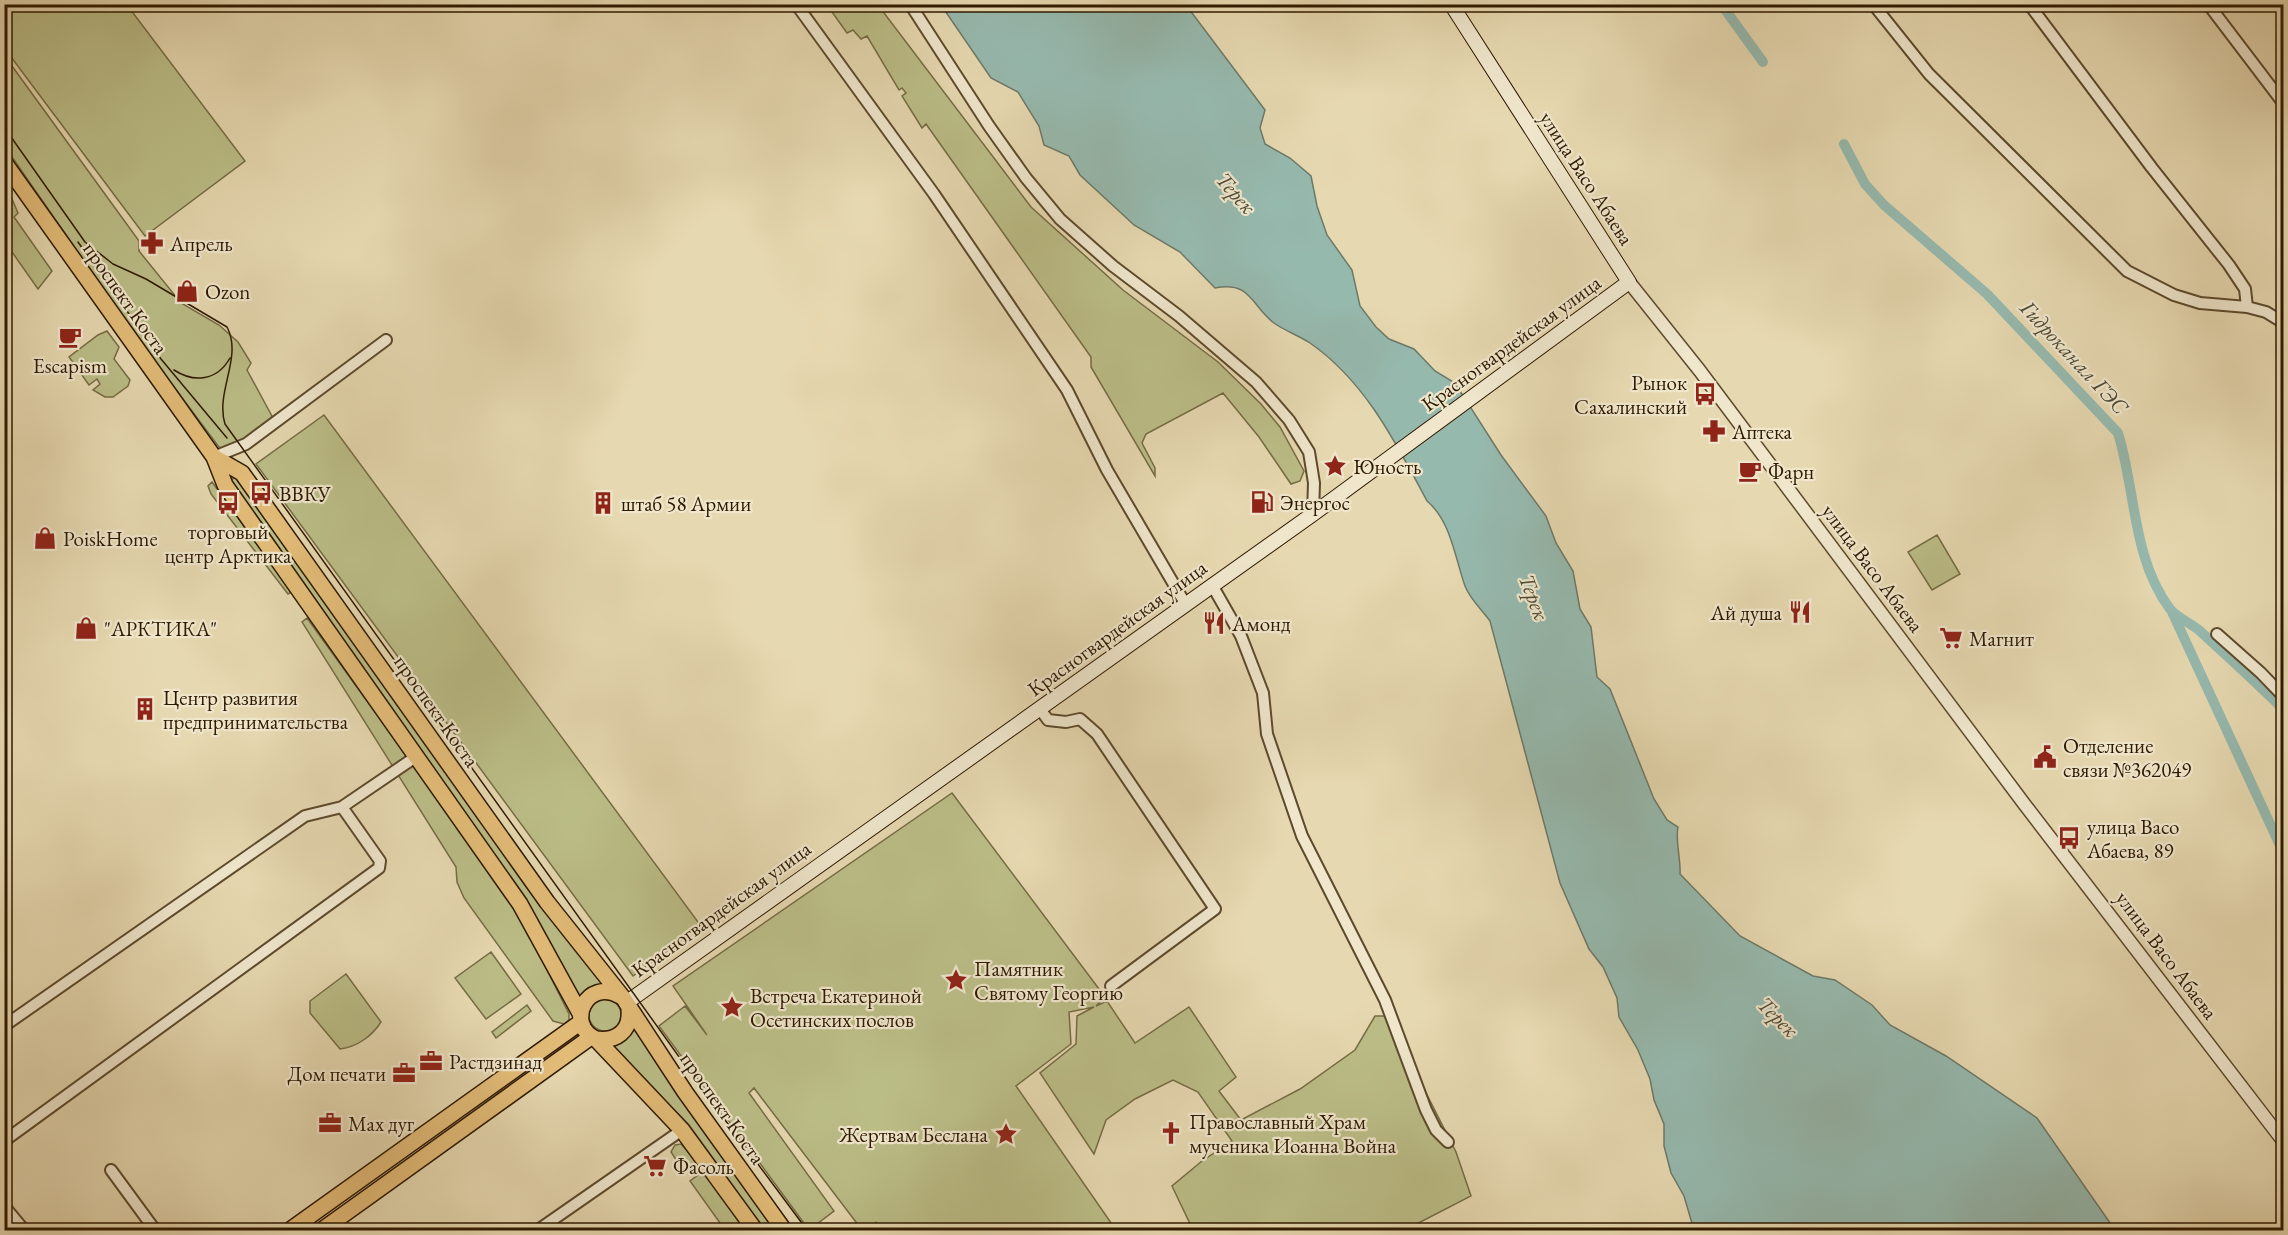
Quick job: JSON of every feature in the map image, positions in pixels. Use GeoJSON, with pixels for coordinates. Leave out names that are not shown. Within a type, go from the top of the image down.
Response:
{"type":"FeatureCollection","features":[{"type":"Feature","properties":{"kind":"main road","name":"улица Васо Абаева"},"geometry":{"type":"LineString","coordinates":[[1451,4],[1629,282]]}},
{"type":"Feature","properties":{"kind":"main road","name":"проспект Коста"},"geometry":{"type":"LineString","coordinates":[[4,162],[9,180],[214,457],[225,485],[520,904],[594,1038],[682,1130],[755,1230]]}},
{"type":"Feature","properties":{"kind":"main road","name":"Красногвардейская улица"},"geometry":{"type":"LineString","coordinates":[[626,1003],[1313,514],[1629,282]]}},
{"type":"Feature","properties":{"kind":"main road","name":"проспект Коста"},"geometry":{"type":"LineString","coordinates":[[214,457],[242,474],[547,902],[626,1003],[784,1230]]}},
{"type":"Feature","properties":{"kind":"main road"},"geometry":{"type":"LineString","coordinates":[[290,1230],[581,1018],[586,1000],[599,992],[606,991],[626,1003],[629,1023],[621,1034],[609,1040],[594,1038],[322,1230]]}},
{"type":"Feature","properties":{"kind":"street"},"geometry":{"type":"LineString","coordinates":[[796,4],[934,194],[1067,390],[1107,470],[1186,605]]}},
{"type":"Feature","properties":{"kind":"street"},"geometry":{"type":"LineString","coordinates":[[910,4],[989,126],[1026,178],[1060,219],[1113,266],[1179,316],[1239,367],[1290,420],[1309,452],[1314,483],[1313,514]]}},
{"type":"Feature","properties":{"kind":"street"},"geometry":{"type":"LineString","coordinates":[[1873,4],[1929,74],[2127,271],[2174,295],[2200,303],[2247,307],[2265,312],[2283,323]]}},
{"type":"Feature","properties":{"kind":"street"},"geometry":{"type":"LineString","coordinates":[[2029,4],[2152,168],[2229,265],[2245,289],[2247,307]]}},
{"type":"Feature","properties":{"kind":"street"},"geometry":{"type":"LineString","coordinates":[[2208,4],[2283,104]]}},
{"type":"Feature","properties":{"kind":"street","name":"улица Васо Абаева"},"geometry":{"type":"LineString","coordinates":[[1629,282],[1700,371],[2025,805],[2283,1142]]}},
{"type":"Feature","properties":{"kind":"street"},"geometry":{"type":"LineString","coordinates":[[214,457],[246,444],[386,339]]}},
{"type":"Feature","properties":{"kind":"street"},"geometry":{"type":"LineString","coordinates":[[1212,585],[1241,636],[1263,693],[1267,734],[1302,836],[1385,1000],[1426,1110],[1436,1130],[1448,1142]]}},
{"type":"Feature","properties":{"kind":"street"},"geometry":{"type":"LineString","coordinates":[[2217,634],[2261,673],[2283,697]]}},
{"type":"Feature","properties":{"kind":"street"},"geometry":{"type":"LineString","coordinates":[[1040,710],[1048,720],[1066,722],[1080,719],[1097,734],[1215,909],[1111,986]]}},
{"type":"Feature","properties":{"kind":"street"},"geometry":{"type":"LineString","coordinates":[[4,1026],[305,816],[342,807],[417,756]]}},
{"type":"Feature","properties":{"kind":"street"},"geometry":{"type":"LineString","coordinates":[[4,1141],[379,868],[380,861],[342,807]]}},
{"type":"Feature","properties":{"kind":"street"},"geometry":{"type":"LineString","coordinates":[[538,1230],[682,1130]]}},
{"type":"Feature","properties":{"kind":"street"},"geometry":{"type":"LineString","coordinates":[[111,1170],[155,1230]]}},
{"type":"Feature","properties":{"kind":"street"},"geometry":{"type":"LineString","coordinates":[[4,1206],[24,1230]]}},
{"type":"Feature","properties":{"kind":"green space"},"geometry":{"type":"Polygon","coordinates":[[[5,4],[127,5],[245,161],[145,236],[5,49],[5,4]]]}},
{"type":"Feature","properties":{"kind":"green space"},"geometry":{"type":"Polygon","coordinates":[[[827,5],[878,5],[1031,207],[1123,290],[1218,362],[1261,404],[1280,427],[1304,471],[1300,481],[1291,484],[1259,437],[1223,393],[1146,434],[1142,443],[1155,468],[1155,476],[1091,367],[1091,357],[926,124],[922,128],[902,96],[906,93],[902,88],[899,90],[867,36],[861,39],[853,30],[847,33],[827,5]]]}},
{"type":"Feature","properties":{"kind":"green space"},"geometry":{"type":"Polygon","coordinates":[[[4,55],[139,241],[139,251],[181,303],[219,325],[238,342],[251,363],[247,370],[273,418],[247,440],[223,449],[219,447],[146,350],[5,147],[4,55]]]}},
{"type":"Feature","properties":{"kind":"green space"},"geometry":{"type":"Polygon","coordinates":[[[9,192],[18,213],[14,217],[52,271],[38,289],[5,242],[5,194],[9,192]]]}},
{"type":"Feature","properties":{"kind":"green space"},"geometry":{"type":"Polygon","coordinates":[[[107,331],[119,347],[114,359],[130,380],[128,386],[113,397],[105,397],[93,390],[100,384],[97,379],[89,385],[69,357],[107,331]]]}},
{"type":"Feature","properties":{"kind":"green space"},"geometry":{"type":"Polygon","coordinates":[[[324,415],[701,926],[633,976],[256,464],[324,415]]]}},
{"type":"Feature","properties":{"kind":"green space"},"geometry":{"type":"Polygon","coordinates":[[[237,476],[604,986],[580,1001],[230,481],[237,476]]]}},
{"type":"Feature","properties":{"kind":"green space"},"geometry":{"type":"Polygon","coordinates":[[[212,482],[290,589],[290,593],[288,594],[211,494],[208,486],[212,482]]]}},
{"type":"Feature","properties":{"kind":"green space"},"geometry":{"type":"Polygon","coordinates":[[[1937,535],[1960,574],[1932,590],[1908,552],[1937,535]]]}},
{"type":"Feature","properties":{"kind":"green space"},"geometry":{"type":"Polygon","coordinates":[[[307,618],[515,906],[569,1014],[569,1020],[564,1024],[553,1021],[464,898],[457,882],[456,867],[302,622],[307,618]]]}},
{"type":"Feature","properties":{"kind":"green space"},"geometry":{"type":"Polygon","coordinates":[[[952,793],[1105,997],[1096,1006],[1107,1001],[1135,1043],[1189,1007],[1236,1077],[1219,1091],[1241,1120],[1300,1089],[1355,1050],[1375,1016],[1387,1016],[1456,1152],[1471,1196],[1405,1230],[1193,1230],[1172,1186],[1202,1161],[1232,1141],[1198,1092],[1173,1080],[1135,1099],[1106,1120],[1094,1154],[1040,1073],[1076,1044],[1077,1016],[1094,1007],[1069,1012],[1071,1044],[1016,1086],[1116,1230],[868,1230],[877,1222],[862,1230],[754,1088],[749,1093],[834,1211],[809,1230],[659,1026],[685,1006],[707,1035],[673,986],[952,793]]]}},
{"type":"Feature","properties":{"kind":"green space"},"geometry":{"type":"Polygon","coordinates":[[[491,952],[521,994],[486,1019],[455,978],[491,952]]]}},
{"type":"Feature","properties":{"kind":"green space"},"geometry":{"type":"Polygon","coordinates":[[[346,974],[381,1022],[364,1040],[340,1049],[310,1013],[310,1001],[346,974]]]}},
{"type":"Feature","properties":{"kind":"green space"},"geometry":{"type":"Polygon","coordinates":[[[605,999],[616,1004],[621,1015],[616,1026],[605,1031],[594,1026],[589,1015],[594,1004],[605,999]]]}},
{"type":"Feature","properties":{"kind":"green space"},"geometry":{"type":"Polygon","coordinates":[[[527,1005],[531,1011],[496,1038],[492,1032],[527,1005]]]}},
{"type":"Feature","properties":{"kind":"green space"},"geometry":{"type":"Polygon","coordinates":[[[633,1025],[777,1230],[765,1230],[689,1125],[608,1044],[633,1025]]]}},
{"type":"Feature","properties":{"kind":"green space"},"geometry":{"type":"Polygon","coordinates":[[[681,1144],[697,1162],[684,1172],[671,1152],[675,1145],[681,1144]]]}},
{"type":"Feature","properties":{"kind":"green space"},"geometry":{"type":"Polygon","coordinates":[[[705,1170],[749,1230],[725,1230],[690,1181],[705,1170]]]}},
{"type":"Feature","properties":{"kind":"water","name":"Терек"},"geometry":{"type":"Polygon","coordinates":[[[941,5],[1186,5],[1265,110],[1260,128],[1265,144],[1290,158],[1311,176],[1317,206],[1327,235],[1352,270],[1360,306],[1376,327],[1389,339],[1414,349],[1435,371],[1455,383],[1501,455],[1546,516],[1556,543],[1573,571],[1580,609],[1591,627],[1597,677],[1610,689],[1654,799],[1667,820],[1678,827],[1680,874],[1740,936],[1813,976],[1835,980],[1872,1005],[1890,1025],[1946,1056],[2037,1118],[2115,1230],[1694,1230],[1684,1196],[1671,1173],[1664,1146],[1664,1124],[1654,1100],[1650,1079],[1638,1050],[1619,1017],[1617,998],[1603,967],[1589,949],[1560,883],[1490,621],[1467,591],[1442,519],[1427,501],[1378,414],[1330,358],[1310,343],[1274,323],[1244,292],[1237,288],[1215,288],[1180,252],[1134,225],[1080,175],[1069,156],[1044,145],[1039,126],[1018,92],[991,78],[941,5]]]}},
{"type":"Feature","properties":{"kind":"waterway","name":"Гидроканал ГЭС"},"geometry":{"type":"LineString","coordinates":[[1721,4],[1763,62]]}},
{"type":"Feature","properties":{"kind":"waterway","name":"Гидроканал ГЭС"},"geometry":{"type":"LineString","coordinates":[[1844,144],[1865,184],[1884,205],[1987,294],[2118,433],[2136,524],[2148,568],[2158,589],[2173,612],[2200,631],[2284,710]]}},
{"type":"Feature","properties":{"kind":"waterway"},"geometry":{"type":"LineString","coordinates":[[2172,612],[2284,854]]}},
{"type":"Feature","properties":{"kind":"tram line"},"geometry":{"type":"LineString","coordinates":[[4,127],[85,242],[113,264],[146,279],[227,327],[232,350],[223,400],[225,424],[705,1093],[807,1230]]}},
{"type":"Feature","properties":{"kind":"tram line"},"geometry":{"type":"LineString","coordinates":[[78,242],[161,359],[227,438]]}},
{"type":"Feature","properties":{"kind":"tram line"},"geometry":{"type":"LineString","coordinates":[[174,370],[189,377],[205,378],[219,371],[230,358]]}},
{"type":"Feature","properties":{"kind":"place","name":"Апрель"},"geometry":{"type":"Point","coordinates":[152,243]}},
{"type":"Feature","properties":{"kind":"place","name":"Ozon"},"geometry":{"type":"Point","coordinates":[187,291]}},
{"type":"Feature","properties":{"kind":"place","name":"Escapism"},"geometry":{"type":"Point","coordinates":[70,337]}},
{"type":"Feature","properties":{"kind":"place","name":"Рынок Сахалинский"},"geometry":{"type":"Point","coordinates":[1705,394]}},
{"type":"Feature","properties":{"kind":"place","name":"Аптека"},"geometry":{"type":"Point","coordinates":[1714,431]}},
{"type":"Feature","properties":{"kind":"place","name":"Юность"},"geometry":{"type":"Point","coordinates":[1335,466]}},
{"type":"Feature","properties":{"kind":"place","name":"Фарн"},"geometry":{"type":"Point","coordinates":[1750,471]}},
{"type":"Feature","properties":{"kind":"place","name":"ВВКУ"},"geometry":{"type":"Point","coordinates":[261,493]}},
{"type":"Feature","properties":{"kind":"place","name":"Энергос"},"geometry":{"type":"Point","coordinates":[1262,502]}},
{"type":"Feature","properties":{"kind":"place","name":"торговый центр Арктика"},"geometry":{"type":"Point","coordinates":[228,503]}},
{"type":"Feature","properties":{"kind":"place","name":"штаб 58 Армии"},"geometry":{"type":"Point","coordinates":[603,503]}},
{"type":"Feature","properties":{"kind":"place","name":"PoiskHome"},"geometry":{"type":"Point","coordinates":[45,538]}},
{"type":"Feature","properties":{"kind":"place","name":"Ай душа"},"geometry":{"type":"Point","coordinates":[1800,612]}},
{"type":"Feature","properties":{"kind":"place","name":"Амонд"},"geometry":{"type":"Point","coordinates":[1214,623]}},
{"type":"Feature","properties":{"kind":"place","name":"\"АРКТИКА\""},"geometry":{"type":"Point","coordinates":[86,628]}},
{"type":"Feature","properties":{"kind":"place","name":"Магнит"},"geometry":{"type":"Point","coordinates":[1951,638]}},
{"type":"Feature","properties":{"kind":"place","name":"Центр развития предпринимательства"},"geometry":{"type":"Point","coordinates":[145,709]}},
{"type":"Feature","properties":{"kind":"place","name":"Отделение связи №362049"},"geometry":{"type":"Point","coordinates":[2045,757]}},
{"type":"Feature","properties":{"kind":"place","name":"улица Васо Абаева, 89"},"geometry":{"type":"Point","coordinates":[2069,838]}},
{"type":"Feature","properties":{"kind":"place","name":"Памятник Святому Георгию"},"geometry":{"type":"Point","coordinates":[956,980]}},
{"type":"Feature","properties":{"kind":"place","name":"Встреча Екатериной Осетинских послов"},"geometry":{"type":"Point","coordinates":[732,1007]}},
{"type":"Feature","properties":{"kind":"place","name":"Растдзинад"},"geometry":{"type":"Point","coordinates":[431,1061]}},
{"type":"Feature","properties":{"kind":"place","name":"Дом печати"},"geometry":{"type":"Point","coordinates":[404,1073]}},
{"type":"Feature","properties":{"kind":"place","name":"Мах дуг"},"geometry":{"type":"Point","coordinates":[330,1123]}},
{"type":"Feature","properties":{"kind":"place","name":"Православный Храм мученика Иоанна Война"},"geometry":{"type":"Point","coordinates":[1171,1133]}},
{"type":"Feature","properties":{"kind":"place","name":"Жертвам Беслана"},"geometry":{"type":"Point","coordinates":[1006,1134]}},
{"type":"Feature","properties":{"kind":"place","name":"Фасоль"},"geometry":{"type":"Point","coordinates":[655,1166]}}]}
